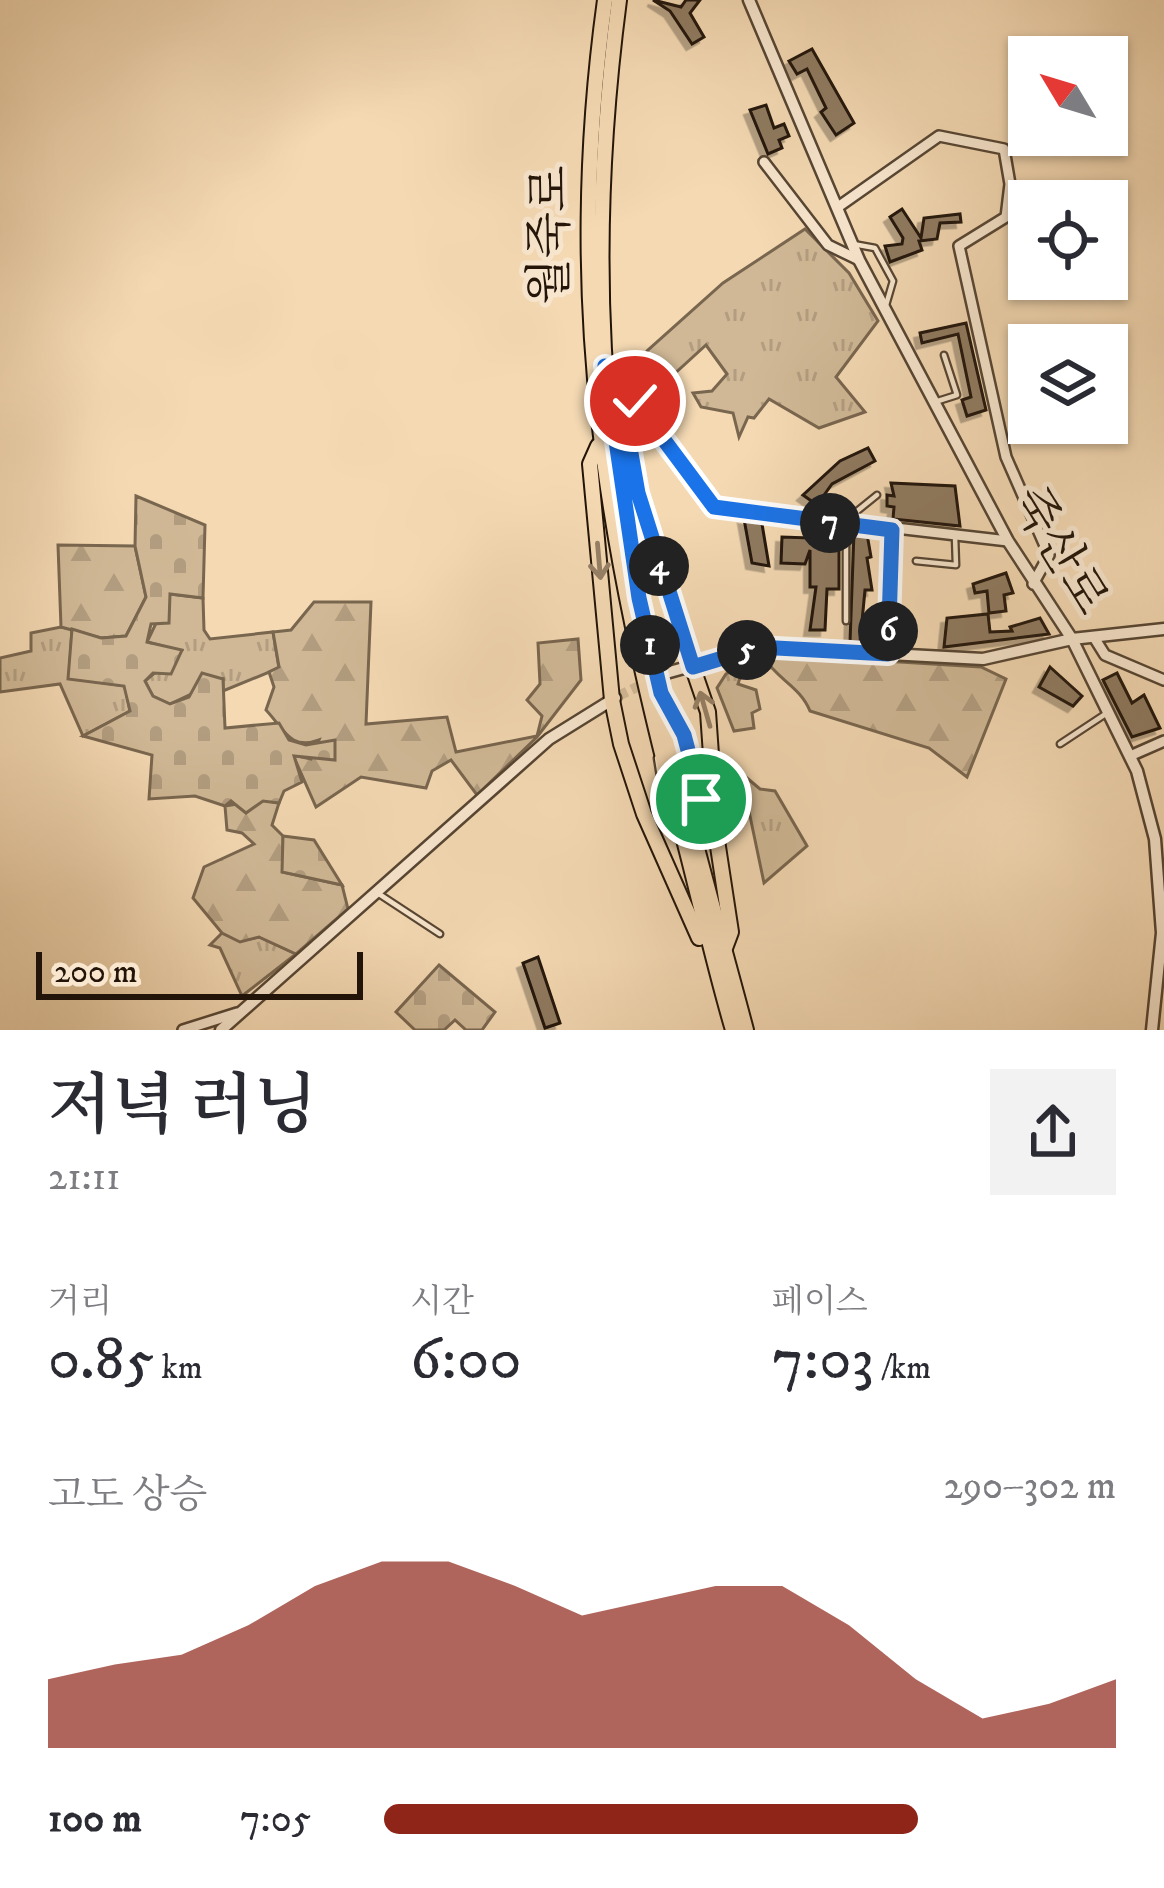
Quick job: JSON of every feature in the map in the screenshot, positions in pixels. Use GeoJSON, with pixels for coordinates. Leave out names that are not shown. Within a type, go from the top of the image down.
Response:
{"type":"FeatureCollection","features":[{"type":"Feature","properties":{"kind":"main road","name":"월죽로"},"geometry":{"type":"LineString","coordinates":[[605,0],[587,180],[587,273],[598,446],[624,603],[733,1030]]}},
{"type":"Feature","properties":{"kind":"main road","name":"월죽로"},"geometry":{"type":"LineString","coordinates":[[619,0],[602,164],[605,366],[624,524],[661,693],[746,1030]]}},
{"type":"Feature","properties":{"kind":"main road"},"geometry":{"type":"LineString","coordinates":[[605,366],[620,391],[638,493],[713,744],[717,840],[731,932],[724,949]]}},
{"type":"Feature","properties":{"kind":"main road"},"geometry":{"type":"LineString","coordinates":[[598,446],[590,464],[615,698],[644,814],[674,872],[706,964],[717,977]]}},
{"type":"Feature","properties":{"kind":"street","name":"죽산로"},"geometry":{"type":"LineString","coordinates":[[749,0],[859,260],[1008,541],[1072,639],[1130,756],[1155,839],[1162,933],[1161,1010],[1152,1030]]}},
{"type":"Feature","properties":{"kind":"street"},"geometry":{"type":"LineString","coordinates":[[838,207],[939,136],[1004,149],[1010,184],[1006,217],[959,247],[1006,457],[1048,555],[1033,584]]}},
{"type":"Feature","properties":{"kind":"street"},"geometry":{"type":"LineString","coordinates":[[764,163],[828,245],[859,260]]}},
{"type":"Feature","properties":{"kind":"street"},"geometry":{"type":"LineString","coordinates":[[635,401],[714,507],[1008,541]]}},
{"type":"Feature","properties":{"kind":"street"},"geometry":{"type":"LineString","coordinates":[[888,654],[892,530]]}},
{"type":"Feature","properties":{"kind":"street"},"geometry":{"type":"LineString","coordinates":[[665,674],[759,647],[983,659],[1072,639],[1164,629]]}},
{"type":"Feature","properties":{"kind":"street"},"geometry":{"type":"LineString","coordinates":[[1095,639],[1106,655],[1164,680]]}},
{"type":"Feature","properties":{"kind":"street"},"geometry":{"type":"LineString","coordinates":[[220,1030],[549,739],[615,698]]}},
{"type":"Feature","properties":{"kind":"street"},"geometry":{"type":"LineString","coordinates":[[1130,756],[1164,741]]}},
{"type":"Feature","properties":{"kind":"street"},"geometry":{"type":"LineString","coordinates":[[182,1030],[242,1011]]}},
{"type":"Feature","properties":{"kind":"lane"},"geometry":{"type":"LineString","coordinates":[[851,244],[874,248],[892,281],[885,310]]}},
{"type":"Feature","properties":{"kind":"lane"},"geometry":{"type":"LineString","coordinates":[[932,402],[957,395],[944,355]]}},
{"type":"Feature","properties":{"kind":"lane"},"geometry":{"type":"LineString","coordinates":[[846,621],[844,524],[877,495]]}},
{"type":"Feature","properties":{"kind":"lane"},"geometry":{"type":"LineString","coordinates":[[916,561],[956,565],[955,536]]}},
{"type":"Feature","properties":{"kind":"lane"},"geometry":{"type":"LineString","coordinates":[[1060,743],[1107,713]]}},
{"type":"Feature","properties":{"kind":"lane"},"geometry":{"type":"LineString","coordinates":[[376,892],[440,934]]}},
{"type":"Feature","properties":{"kind":"green space"},"geometry":{"type":"Polygon","coordinates":[[[805,229],[849,273],[878,321],[836,377],[865,412],[819,428],[769,399],[754,418],[748,417],[739,437],[733,413],[701,407],[693,393],[712,391],[727,374],[706,345],[648,398],[647,351],[723,283],[805,229]]]}},
{"type":"Feature","properties":{"kind":"green space"},"geometry":{"type":"Polygon","coordinates":[[[136,496],[205,525],[203,598],[170,594],[169,623],[151,624],[147,642],[182,650],[171,674],[153,673],[145,681],[153,696],[170,704],[189,697],[202,673],[223,679],[225,728],[279,723],[289,740],[306,745],[335,740],[335,760],[294,756],[302,782],[284,791],[279,803],[263,801],[246,813],[231,801],[225,806],[195,796],[149,799],[152,755],[83,736],[130,711],[124,686],[68,679],[72,629],[101,638],[126,636],[146,597],[135,546],[136,496]]]}},
{"type":"Feature","properties":{"kind":"green space"},"geometry":{"type":"Polygon","coordinates":[[[58,545],[135,546],[146,597],[126,636],[101,638],[61,627],[58,545]]]}},
{"type":"Feature","properties":{"kind":"green space"},"geometry":{"type":"Polygon","coordinates":[[[170,594],[203,598],[204,630],[210,639],[273,632],[279,668],[223,691],[223,679],[170,704],[152,696],[145,681],[181,651],[147,642],[170,594]]]}},
{"type":"Feature","properties":{"kind":"green space"},"geometry":{"type":"Polygon","coordinates":[[[314,602],[371,602],[366,724],[447,717],[456,752],[537,736],[542,716],[527,700],[540,684],[538,643],[578,639],[581,680],[537,737],[477,795],[451,760],[432,771],[426,788],[361,777],[316,807],[293,755],[311,759],[319,740],[294,740],[266,710],[274,687],[269,672],[279,667],[273,632],[291,630],[314,602]]]}},
{"type":"Feature","properties":{"kind":"green space"},"geometry":{"type":"Polygon","coordinates":[[[72,629],[69,678],[125,686],[130,711],[83,736],[60,684],[0,692],[0,658],[31,651],[31,633],[72,629]]]}},
{"type":"Feature","properties":{"kind":"green space"},"geometry":{"type":"Polygon","coordinates":[[[763,656],[770,668],[757,676],[742,671],[738,684],[756,690],[760,709],[752,713],[754,728],[734,731],[717,688],[726,674],[763,656]]]}},
{"type":"Feature","properties":{"kind":"green space"},"geometry":{"type":"Polygon","coordinates":[[[763,656],[981,667],[1006,679],[967,777],[929,748],[810,711],[763,656]]]}},
{"type":"Feature","properties":{"kind":"green space"},"geometry":{"type":"Polygon","coordinates":[[[741,773],[760,789],[775,791],[807,846],[764,883],[741,773]]]}},
{"type":"Feature","properties":{"kind":"green space"},"geometry":{"type":"Polygon","coordinates":[[[263,800],[279,803],[272,825],[283,836],[283,872],[342,885],[348,909],[296,954],[259,937],[240,942],[222,933],[193,898],[204,867],[254,844],[242,833],[227,830],[225,806],[263,800]]]}},
{"type":"Feature","properties":{"kind":"green space"},"geometry":{"type":"Polygon","coordinates":[[[283,836],[314,840],[342,885],[282,872],[283,836]]]}},
{"type":"Feature","properties":{"kind":"green space"},"geometry":{"type":"Polygon","coordinates":[[[222,933],[240,941],[259,937],[296,954],[242,996],[220,948],[210,945],[222,933]]]}},
{"type":"Feature","properties":{"kind":"green space"},"geometry":{"type":"Polygon","coordinates":[[[439,965],[495,1012],[482,1030],[466,1030],[455,1020],[444,1030],[415,1030],[396,1012],[439,965]]]}},
{"type":"Feature","properties":{"kind":"building"},"geometry":{"type":"Polygon","coordinates":[[[653,0],[681,7],[686,0],[700,0],[690,13],[704,37],[692,44],[670,11],[653,0]]]}},
{"type":"Feature","properties":{"kind":"building"},"geometry":{"type":"Polygon","coordinates":[[[812,49],[854,123],[836,135],[821,112],[826,108],[807,69],[797,74],[789,61],[812,49]]]}},
{"type":"Feature","properties":{"kind":"building"},"geometry":{"type":"Polygon","coordinates":[[[766,105],[774,128],[784,124],[789,136],[779,140],[782,148],[768,154],[750,110],[766,105]]]}},
{"type":"Feature","properties":{"kind":"building"},"geometry":{"type":"Polygon","coordinates":[[[902,209],[921,238],[924,218],[960,214],[961,222],[940,223],[937,239],[919,241],[922,250],[890,262],[885,246],[902,244],[903,238],[890,217],[902,209]]]}},
{"type":"Feature","properties":{"kind":"building"},"geometry":{"type":"Polygon","coordinates":[[[966,323],[986,410],[967,416],[962,400],[971,397],[958,334],[922,343],[920,333],[966,323]]]}},
{"type":"Feature","properties":{"kind":"building"},"geometry":{"type":"Polygon","coordinates":[[[868,448],[875,461],[832,484],[817,505],[803,495],[840,461],[868,448]]]}},
{"type":"Feature","properties":{"kind":"building"},"geometry":{"type":"Polygon","coordinates":[[[891,483],[955,486],[960,526],[893,519],[894,507],[887,506],[887,495],[894,496],[891,483]]]}},
{"type":"Feature","properties":{"kind":"building"},"geometry":{"type":"Polygon","coordinates":[[[744,519],[762,524],[769,566],[752,563],[744,519]]]}},
{"type":"Feature","properties":{"kind":"building"},"geometry":{"type":"Polygon","coordinates":[[[810,529],[828,529],[829,547],[839,546],[839,589],[827,589],[825,630],[810,630],[816,587],[810,587],[810,550],[805,564],[781,563],[782,537],[810,538],[810,529]]]}},
{"type":"Feature","properties":{"kind":"building"},"geometry":{"type":"Polygon","coordinates":[[[854,532],[867,534],[871,557],[867,558],[872,590],[865,590],[860,642],[850,642],[854,532]]]}},
{"type":"Feature","properties":{"kind":"building"},"geometry":{"type":"Polygon","coordinates":[[[1006,573],[1013,593],[1004,595],[1006,611],[989,613],[987,591],[975,593],[973,584],[1006,573]]]}},
{"type":"Feature","properties":{"kind":"building"},"geometry":{"type":"Polygon","coordinates":[[[988,614],[990,632],[1012,631],[1010,627],[1040,618],[1049,634],[944,647],[947,618],[988,614]]]}},
{"type":"Feature","properties":{"kind":"building"},"geometry":{"type":"Polygon","coordinates":[[[1050,667],[1082,696],[1073,706],[1039,687],[1050,667]]]}},
{"type":"Feature","properties":{"kind":"building"},"geometry":{"type":"Polygon","coordinates":[[[1117,673],[1132,703],[1144,695],[1160,728],[1132,737],[1103,680],[1117,673]]]}},
{"type":"Feature","properties":{"kind":"building"},"geometry":{"type":"Polygon","coordinates":[[[538,957],[560,1023],[545,1028],[523,963],[538,957]]]}},
{"type":"Feature","properties":{"kind":"tunnel"},"geometry":{"type":"LineString","coordinates":[[618,696],[652,680]]}},
{"type":"Feature","properties":{"kind":"route"},"geometry":{"type":"LineString","coordinates":[[635,401],[714,507],[892,530],[888,654],[759,647],[693,667],[638,493],[620,391],[605,366],[624,524],[639,598],[661,693],[684,735],[701,799]]}}]}
